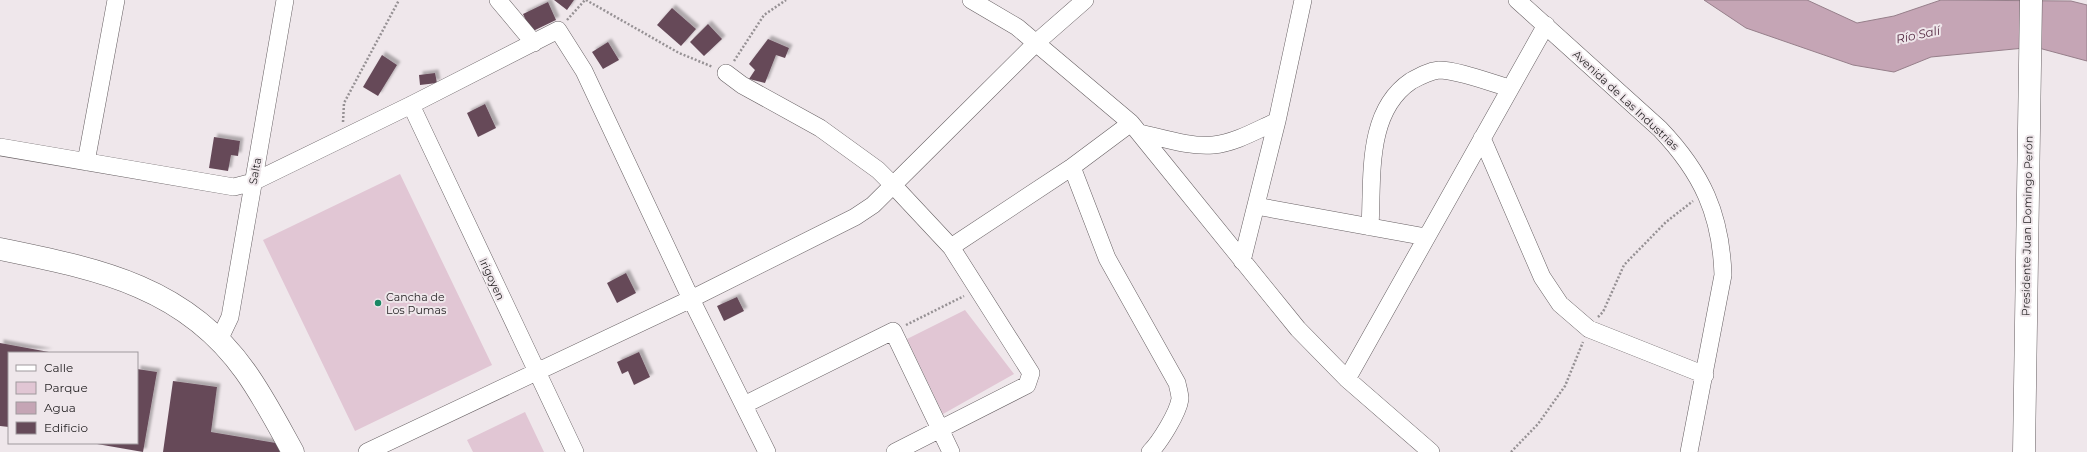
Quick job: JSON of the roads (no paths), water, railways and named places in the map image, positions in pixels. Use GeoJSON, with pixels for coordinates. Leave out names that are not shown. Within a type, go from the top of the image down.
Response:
{"type":"FeatureCollection","features":[{"type":"Feature","properties":{"kind":"main road","name":"Presidente Juan Domingo Perón"},"geometry":{"type":"LineString","coordinates":[[2024,452],[2031,0]]}},
{"type":"Feature","properties":{"kind":"main road"},"geometry":{"type":"LineString","coordinates":[[0,249],[77,265],[142,287],[166,299],[188,314],[219,340],[245,370],[293,452]]}},
{"type":"Feature","properties":{"kind":"street"},"geometry":{"type":"LineString","coordinates":[[86,162],[116,0]]}},
{"type":"Feature","properties":{"kind":"street","name":"Salta"},"geometry":{"type":"LineString","coordinates":[[219,340],[230,317],[285,0]]}},
{"type":"Feature","properties":{"kind":"street"},"geometry":{"type":"LineString","coordinates":[[498,0],[534,43]]}},
{"type":"Feature","properties":{"kind":"street"},"geometry":{"type":"LineString","coordinates":[[971,0],[1017,27],[1037,42],[1136,128],[1298,329],[1347,378],[1431,452]]}},
{"type":"Feature","properties":{"kind":"street"},"geometry":{"type":"LineString","coordinates":[[367,452],[691,299],[855,217],[873,205],[1037,42],[1085,0]]}},
{"type":"Feature","properties":{"kind":"street"},"geometry":{"type":"LineString","coordinates":[[1242,261],[1277,121],[1303,0]]}},
{"type":"Feature","properties":{"kind":"street","name":"Avenida de Las Industrias"},"geometry":{"type":"LineString","coordinates":[[1517,0],[1546,25],[1680,150],[1694,170],[1717,222],[1722,251],[1723,275],[1689,452]]}},
{"type":"Feature","properties":{"kind":"street"},"geometry":{"type":"LineString","coordinates":[[1347,378],[1546,25]]}},
{"type":"Feature","properties":{"kind":"street"},"geometry":{"type":"LineString","coordinates":[[0,147],[234,187],[253,182],[411,106],[558,30],[584,71],[691,299],[767,452]]}},
{"type":"Feature","properties":{"kind":"street"},"geometry":{"type":"LineString","coordinates":[[1370,227],[1374,144],[1380,120],[1400,89],[1422,74],[1439,70],[1510,88]]}},
{"type":"Feature","properties":{"kind":"street"},"geometry":{"type":"LineString","coordinates":[[726,73],[742,84],[820,128],[878,170],[951,247],[1031,373],[1027,385],[895,452]]}},
{"type":"Feature","properties":{"kind":"street","name":"Irigoyen"},"geometry":{"type":"LineString","coordinates":[[411,106],[536,373],[575,452]]}},
{"type":"Feature","properties":{"kind":"street"},"geometry":{"type":"LineString","coordinates":[[951,247],[1072,167],[1136,128],[1193,144],[1213,145],[1245,135],[1277,121]]}},
{"type":"Feature","properties":{"kind":"street"},"geometry":{"type":"LineString","coordinates":[[1482,138],[1542,277],[1560,304],[1589,329],[1705,375]]}},
{"type":"Feature","properties":{"kind":"street"},"geometry":{"type":"LineString","coordinates":[[1072,167],[1107,258],[1177,383],[1180,398],[1176,410],[1160,439],[1150,452]]}},
{"type":"Feature","properties":{"kind":"street"},"geometry":{"type":"LineString","coordinates":[[1256,206],[1426,237]]}},
{"type":"Feature","properties":{"kind":"street"},"geometry":{"type":"LineString","coordinates":[[744,405],[893,331],[952,452]]}},
{"type":"Feature","properties":{"kind":"water","name":"Río Salí"},"geometry":{"type":"Polygon","coordinates":[[[1704,0],[1807,0],[1857,23],[1894,16],[1941,0],[2071,1],[2087,5],[2087,61],[2035,47],[1931,57],[1894,72],[1853,65],[1746,28],[1704,0]]]}},
{"type":"Feature","properties":{"kind":"place","name":"Cancha de Los Pumas"},"geometry":{"type":"Point","coordinates":[378,303]}}]}
